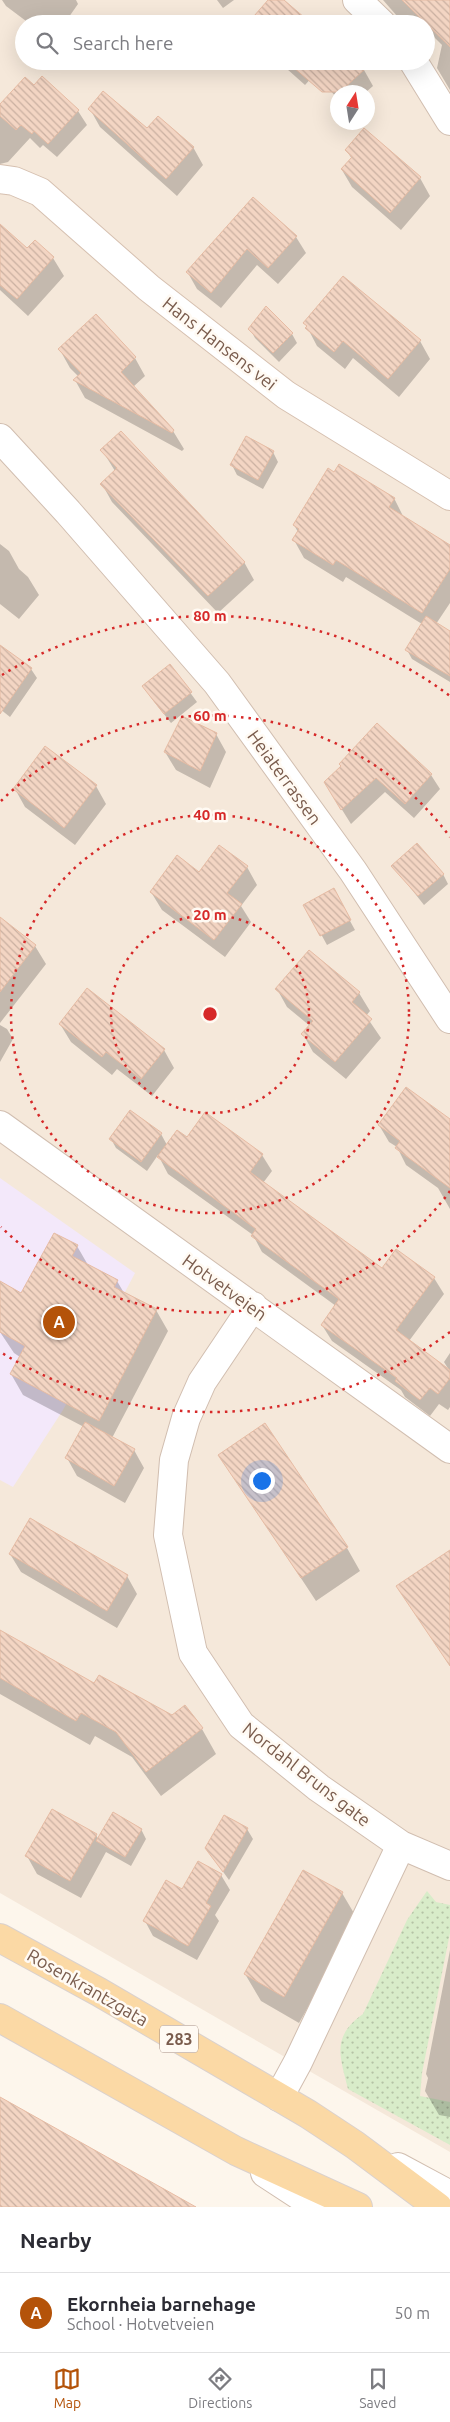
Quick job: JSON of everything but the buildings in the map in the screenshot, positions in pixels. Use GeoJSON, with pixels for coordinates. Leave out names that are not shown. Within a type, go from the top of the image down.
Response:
{"type":"FeatureCollection","features":[{"type":"Feature","properties":{"kind":"main road","name":"Rosenkrantzgata"},"geometry":{"type":"LineString","coordinates":[[0,1938],[99,1992],[280,2097],[356,2145],[438,2207]]}},
{"type":"Feature","properties":{"kind":"main road"},"geometry":{"type":"LineString","coordinates":[[0,2018],[236,2151],[358,2207]]}},
{"type":"Feature","properties":{"kind":"street"},"geometry":{"type":"LineString","coordinates":[[356,0],[372,15]]}},
{"type":"Feature","properties":{"kind":"street"},"geometry":{"type":"LineString","coordinates":[[419,70],[450,121]]}},
{"type":"Feature","properties":{"kind":"street","name":"Hans Hansens vei"},"geometry":{"type":"LineString","coordinates":[[0,179],[14,181],[40,192],[149,288],[286,395],[450,496]]}},
{"type":"Feature","properties":{"kind":"street","name":"Heiaterrassen"},"geometry":{"type":"LineString","coordinates":[[0,438],[68,512],[217,683],[353,871],[450,1019]]}},
{"type":"Feature","properties":{"kind":"street","name":"Hotvetveien"},"geometry":{"type":"LineString","coordinates":[[0,1125],[450,1449]]}},
{"type":"Feature","properties":{"kind":"street","name":"Nordahl Bruns gate"},"geometry":{"type":"LineString","coordinates":[[253,1306],[202,1382],[186,1418],[174,1460],[168,1535],[193,1653],[241,1725],[319,1788],[401,1845],[450,1866]]}},
{"type":"Feature","properties":{"kind":"street"},"geometry":{"type":"LineString","coordinates":[[280,2097],[401,1845]]}},
{"type":"Feature","properties":{"kind":"street","name":"Rosenkrantzgata"},"geometry":{"type":"LineString","coordinates":[[356,2145],[450,2194]]}},
{"type":"Feature","properties":{"kind":"street"},"geometry":{"type":"LineString","coordinates":[[236,2151],[279,2183],[317,2207]]}},
{"type":"Feature","properties":{"kind":"shaded area"},"geometry":{"type":"Polygon","coordinates":[[[0,0],[450,0],[450,2152],[0,1893],[0,0]]]}},
{"type":"Feature","properties":{"kind":"shaded area"},"geometry":{"type":"Polygon","coordinates":[[[0,1178],[135,1273],[63,1410],[13,1487],[0,1480],[0,1178]]]}},
{"type":"Feature","properties":{"kind":"green space"},"geometry":{"type":"Polygon","coordinates":[[[427,1891],[436,1902],[450,1905],[450,1933],[422,2073],[420,2096],[450,2102],[450,2145],[348,2089],[341,2057],[342,2039],[346,2031],[363,2014],[407,1920],[427,1891]]]}},
{"type":"Feature","properties":{"kind":"place","name":"Ekornheia barnehage"},"geometry":{"type":"Point","coordinates":[59,1322]}}]}
